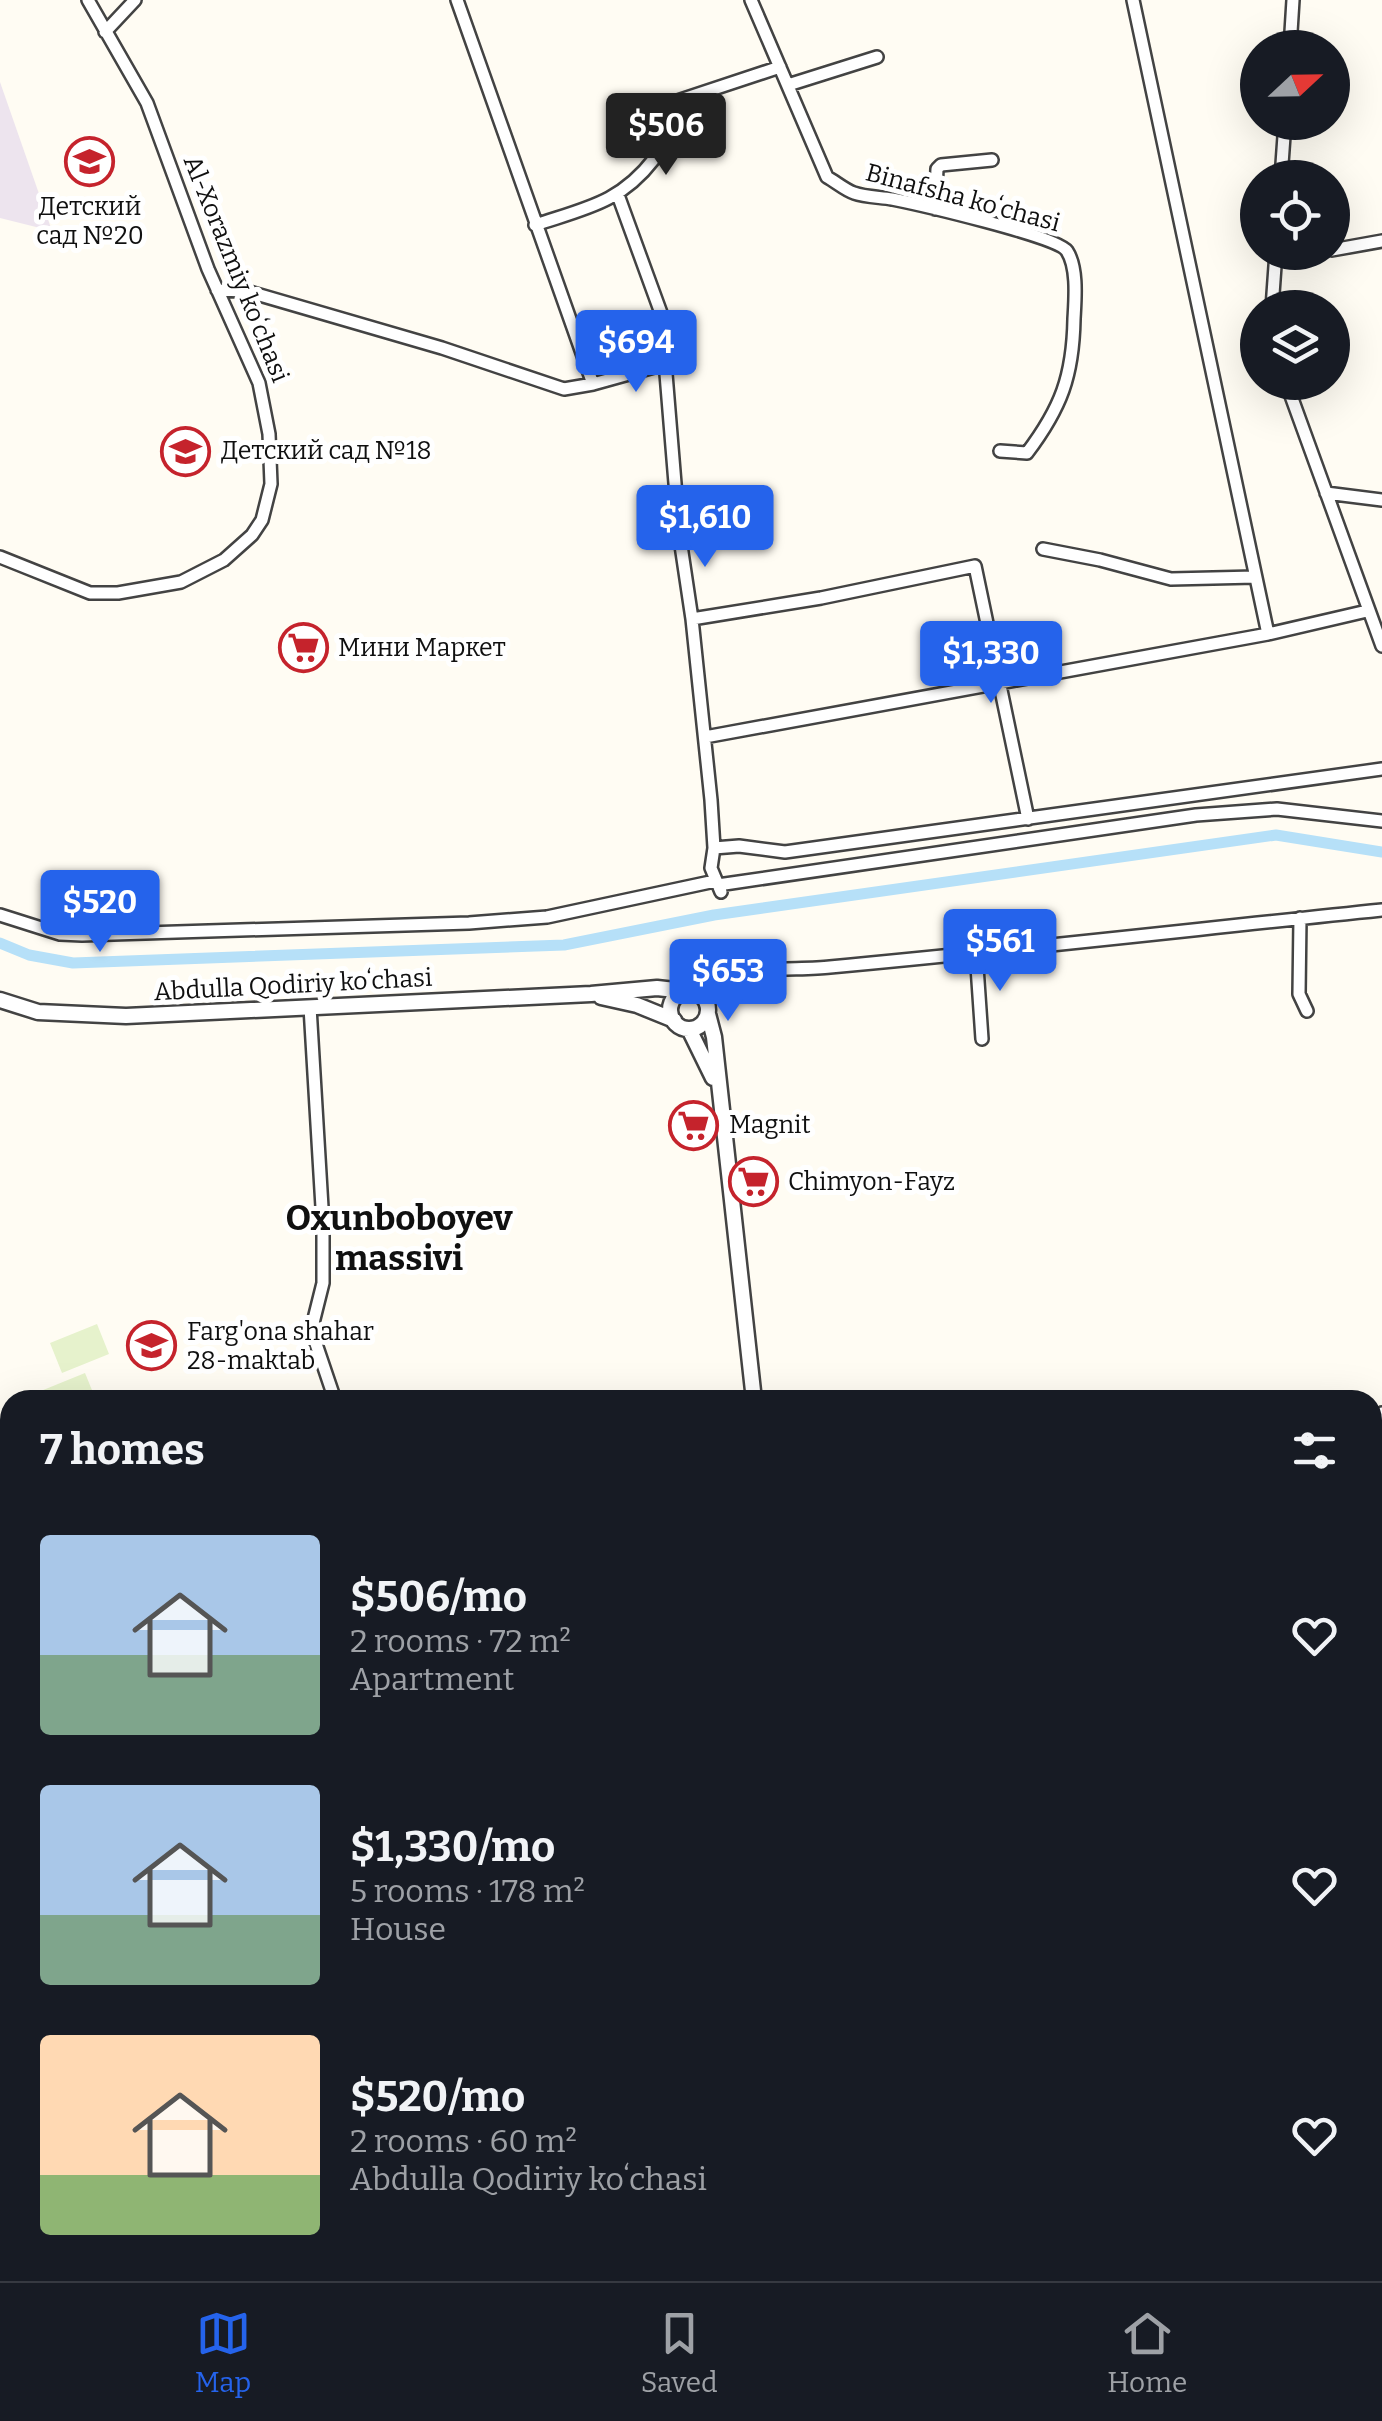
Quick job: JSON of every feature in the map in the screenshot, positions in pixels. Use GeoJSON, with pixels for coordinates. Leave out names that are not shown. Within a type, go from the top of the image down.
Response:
{"type":"FeatureCollection","features":[{"type":"Feature","properties":{"kind":"street","name":"Al-Xorazmiy koʻchasi"},"geometry":{"type":"LineString","coordinates":[[0,557],[90,593],[118,593],[181,582],[224,560],[252,535],[262,520],[271,484],[264,396],[217,290],[146,102],[88,0]]}},
{"type":"Feature","properties":{"kind":"street"},"geometry":{"type":"LineString","coordinates":[[105,32],[135,0]]}},
{"type":"Feature","properties":{"kind":"street"},"geometry":{"type":"LineString","coordinates":[[457,0],[593,384]]}},
{"type":"Feature","properties":{"kind":"street","name":"Binafsha koʻchasi"},"geometry":{"type":"LineString","coordinates":[[751,0],[827,177],[853,193],[935,209],[1063,246],[1070,254],[1074,355],[1065,390],[1049,424],[1026,453],[1000,451]]}},
{"type":"Feature","properties":{"kind":"street"},"geometry":{"type":"LineString","coordinates":[[1132,0],[1268,634]]}},
{"type":"Feature","properties":{"kind":"street"},"geometry":{"type":"LineString","coordinates":[[1291,30],[1293,0]]}},
{"type":"Feature","properties":{"kind":"street"},"geometry":{"type":"LineString","coordinates":[[788,86],[876,58]]}},
{"type":"Feature","properties":{"kind":"street"},"geometry":{"type":"LineString","coordinates":[[535,225],[618,196],[654,159],[650,110],[780,66]]}},
{"type":"Feature","properties":{"kind":"street"},"geometry":{"type":"LineString","coordinates":[[935,209],[936,172],[941,166],[992,160]]}},
{"type":"Feature","properties":{"kind":"street"},"geometry":{"type":"LineString","coordinates":[[618,196],[661,313],[679,532],[705,737],[714,848],[711,868],[718,886]]}},
{"type":"Feature","properties":{"kind":"street"},"geometry":{"type":"LineString","coordinates":[[1350,247],[1382,241]]}},
{"type":"Feature","properties":{"kind":"street"},"geometry":{"type":"LineString","coordinates":[[217,290],[246,291],[564,388],[666,364]]}},
{"type":"Feature","properties":{"kind":"street"},"geometry":{"type":"LineString","coordinates":[[1292,400],[1382,646]]}},
{"type":"Feature","properties":{"kind":"street"},"geometry":{"type":"LineString","coordinates":[[1326,493],[1382,500]]}},
{"type":"Feature","properties":{"kind":"street"},"geometry":{"type":"LineString","coordinates":[[1043,548],[1171,579],[1255,577]]}},
{"type":"Feature","properties":{"kind":"street"},"geometry":{"type":"LineString","coordinates":[[692,620],[975,566],[1028,819]]}},
{"type":"Feature","properties":{"kind":"street"},"geometry":{"type":"LineString","coordinates":[[705,737],[1268,634],[1368,611]]}},
{"type":"Feature","properties":{"kind":"street"},"geometry":{"type":"LineString","coordinates":[[714,848],[740,846],[785,852],[1382,768]]}},
{"type":"Feature","properties":{"kind":"street"},"geometry":{"type":"LineString","coordinates":[[0,915],[60,934],[82,935],[469,924],[547,917],[718,886],[1196,815],[1277,808],[1382,821]]}},
{"type":"Feature","properties":{"kind":"street","name":"Abdulla Qodiriy koʻchasi"},"geometry":{"type":"LineString","coordinates":[[0,1000],[38,1012],[76,1016],[186,1015],[656,988],[687,991],[700,982],[722,976],[1382,910]]}},
{"type":"Feature","properties":{"kind":"street"},"geometry":{"type":"LineString","coordinates":[[1300,918],[1299,994],[1306,1011]]}},
{"type":"Feature","properties":{"kind":"street"},"geometry":{"type":"LineString","coordinates":[[976,952],[982,1039]]}},
{"type":"Feature","properties":{"kind":"street"},"geometry":{"type":"LineString","coordinates":[[717,1088],[689,1028],[701,1025],[712,986],[722,976]]}},
{"type":"Feature","properties":{"kind":"street"},"geometry":{"type":"LineString","coordinates":[[674,1020],[672,1003],[687,991],[701,994],[714,1038],[753,1390]]}},
{"type":"Feature","properties":{"kind":"street","name":"Abdulla Qodiriy koʻchasi"},"geometry":{"type":"LineString","coordinates":[[591,994],[637,1005],[689,1028]]}},
{"type":"Feature","properties":{"kind":"street"},"geometry":{"type":"LineString","coordinates":[[310,1008],[324,1224],[323,1283],[313,1335],[332,1390]]}},
{"type":"Feature","properties":{"kind":"shaded area"},"geometry":{"type":"Polygon","coordinates":[[[0,82],[52,231],[0,218],[0,82]]]}},
{"type":"Feature","properties":{"kind":"green space"},"geometry":{"type":"Polygon","coordinates":[[[97,1324],[109,1354],[62,1373],[50,1343],[97,1324]]]}},
{"type":"Feature","properties":{"kind":"green space"},"geometry":{"type":"Polygon","coordinates":[[[85,1373],[92,1390],[43,1390],[85,1373]]]}},
{"type":"Feature","properties":{"kind":"waterway"},"geometry":{"type":"LineString","coordinates":[[0,943],[29,955],[73,963],[564,945],[714,915],[1276,835],[1382,852]]}},
{"type":"Feature","properties":{"kind":"place","name":"Детский сад №20"},"geometry":{"type":"Point","coordinates":[90,161]}},
{"type":"Feature","properties":{"kind":"place","name":"Детский сад №18"},"geometry":{"type":"Point","coordinates":[186,451]}},
{"type":"Feature","properties":{"kind":"place","name":"Мини Маркет"},"geometry":{"type":"Point","coordinates":[303,648]}},
{"type":"Feature","properties":{"kind":"place","name":"Magnit"},"geometry":{"type":"Point","coordinates":[694,1125]}},
{"type":"Feature","properties":{"kind":"place","name":"Chimyon-Fayz"},"geometry":{"type":"Point","coordinates":[753,1182]}},
{"type":"Feature","properties":{"kind":"place","name":"Farg'ona shahar 28-maktab"},"geometry":{"type":"Point","coordinates":[152,1346]}},
{"type":"Feature","properties":{"kind":"district","name":"Oxunboboyev massivi"},"geometry":{"type":"Point","coordinates":[399,1238]}}]}
